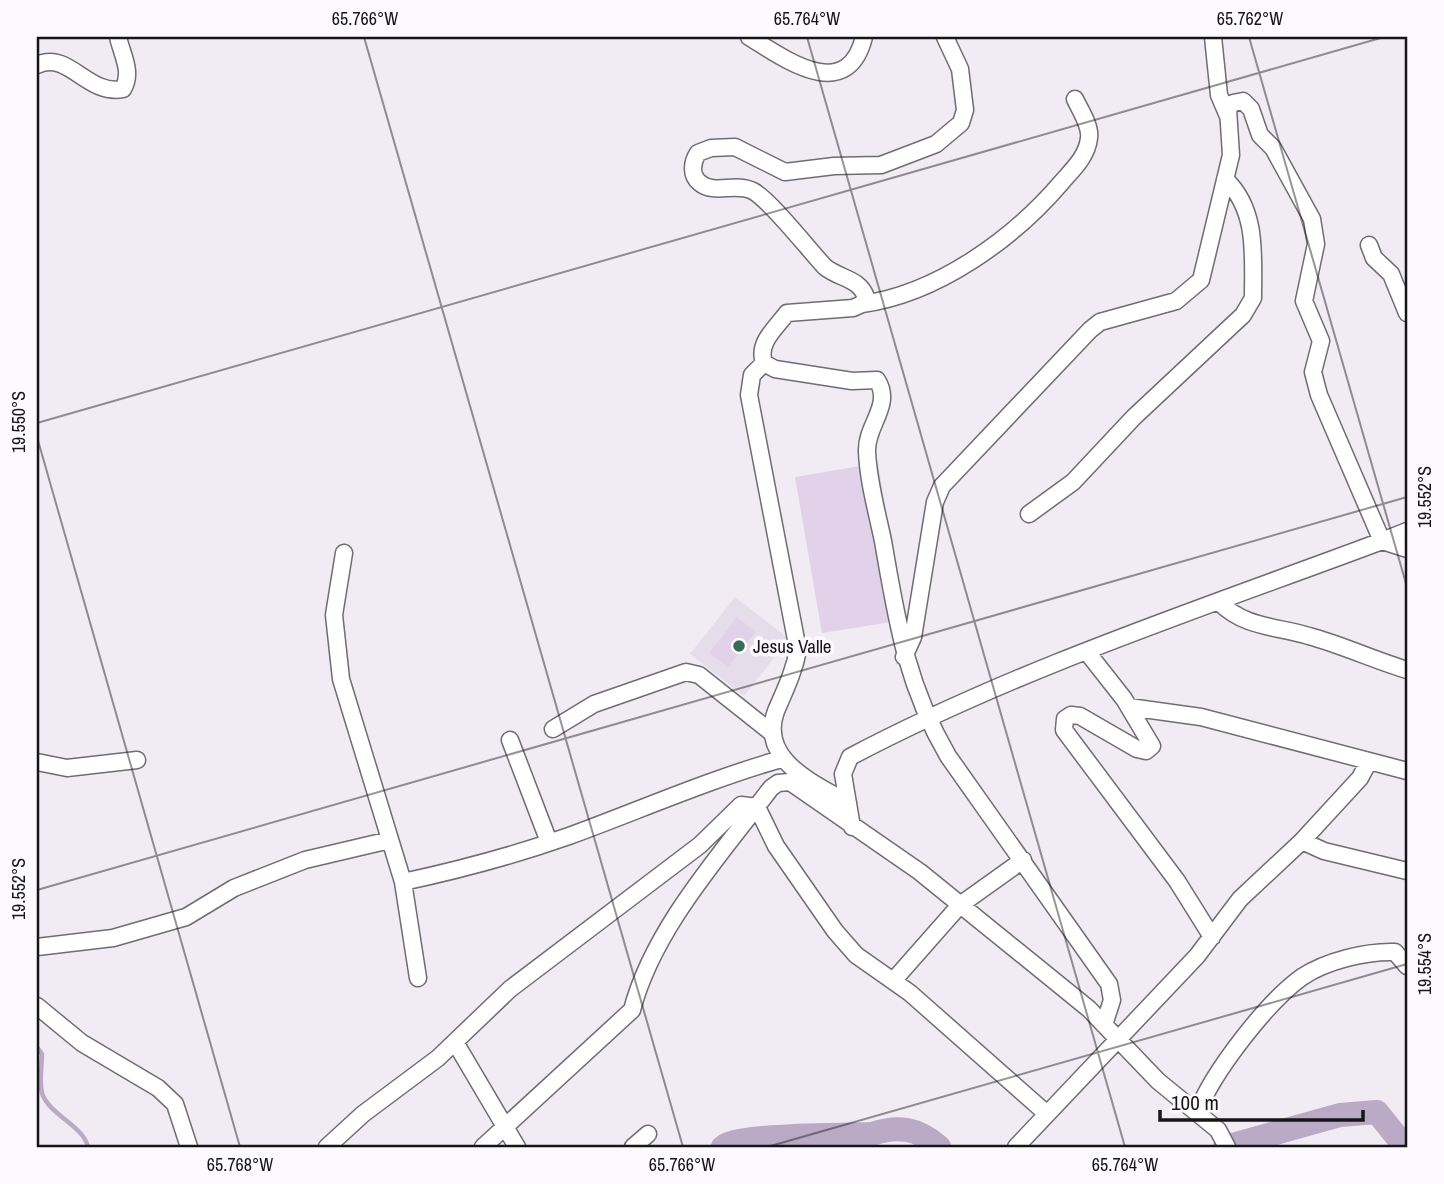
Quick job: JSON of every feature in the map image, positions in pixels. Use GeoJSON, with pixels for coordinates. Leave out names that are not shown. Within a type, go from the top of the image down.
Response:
{"type":"FeatureCollection","features":[{"type":"Feature","properties":{"kind":"street"},"geometry":{"type":"LineString","coordinates":[[37,65],[55,61],[74,70],[94,86],[111,92],[123,89],[128,80],[127,68],[118,37]]}},
{"type":"Feature","properties":{"kind":"street"},"geometry":{"type":"LineString","coordinates":[[749,37],[800,68],[827,74],[842,71],[855,57],[864,37]]}},
{"type":"Feature","properties":{"kind":"street"},"geometry":{"type":"LineString","coordinates":[[862,304],[866,297],[857,282],[836,275],[825,267],[761,196],[740,186],[711,188],[699,183],[692,162],[698,153],[724,146],[748,151],[785,172],[834,166],[856,167],[881,165],[936,144],[961,123],[965,110],[960,69],[945,37]]}},
{"type":"Feature","properties":{"kind":"street"},"geometry":{"type":"LineString","coordinates":[[904,657],[913,638],[935,502],[942,486],[1090,330],[1100,323],[1176,301],[1195,287],[1205,268],[1231,155],[1228,116],[1219,95],[1213,37]]}},
{"type":"Feature","properties":{"kind":"street"},"geometry":{"type":"LineString","coordinates":[[764,363],[762,345],[787,313],[837,310],[889,300],[992,250],[1024,222],[1084,156],[1090,131],[1074,99]]}},
{"type":"Feature","properties":{"kind":"street"},"geometry":{"type":"LineString","coordinates":[[1228,116],[1233,103],[1243,101],[1251,109],[1260,135],[1273,148],[1312,219],[1316,244],[1304,301],[1321,341],[1313,372],[1319,395],[1382,541],[1407,549]]}},
{"type":"Feature","properties":{"kind":"street"},"geometry":{"type":"LineString","coordinates":[[1029,514],[1073,482],[1134,418],[1243,315],[1250,304],[1253,298],[1253,234],[1236,189],[1225,179]]}},
{"type":"Feature","properties":{"kind":"street"},"geometry":{"type":"LineString","coordinates":[[1369,245],[1374,258],[1391,275],[1407,313]]}},
{"type":"Feature","properties":{"kind":"street"},"geometry":{"type":"LineString","coordinates":[[764,363],[775,369],[804,374],[852,381],[877,380],[882,387],[884,397],[867,450],[904,657],[925,718],[948,755],[1110,984],[1112,1000],[1104,1025]]}},
{"type":"Feature","properties":{"kind":"street"},"geometry":{"type":"LineString","coordinates":[[764,363],[752,375],[749,395],[798,650],[795,668],[775,715],[772,733],[781,759],[801,776],[848,803]]}},
{"type":"Feature","properties":{"kind":"street"},"geometry":{"type":"LineString","coordinates":[[852,827],[844,774],[850,757],[925,718],[1087,652],[1407,531]]}},
{"type":"Feature","properties":{"kind":"street"},"geometry":{"type":"LineString","coordinates":[[344,553],[334,615],[341,679],[403,883],[418,978]]}},
{"type":"Feature","properties":{"kind":"street"},"geometry":{"type":"LineString","coordinates":[[1219,602],[1232,615],[1250,623],[1309,636],[1407,670]]}},
{"type":"Feature","properties":{"kind":"street"},"geometry":{"type":"LineString","coordinates":[[1087,652],[1129,707],[1149,736],[1152,746],[1146,751],[1137,750],[1080,716],[1071,715],[1065,719],[1065,730],[1177,881],[1212,936]]}},
{"type":"Feature","properties":{"kind":"street"},"geometry":{"type":"LineString","coordinates":[[553,729],[594,704],[686,672],[699,675],[772,733]]}},
{"type":"Feature","properties":{"kind":"street"},"geometry":{"type":"LineString","coordinates":[[1129,707],[1201,717],[1407,771]]}},
{"type":"Feature","properties":{"kind":"street"},"geometry":{"type":"LineString","coordinates":[[510,740],[549,842]]}},
{"type":"Feature","properties":{"kind":"street"},"geometry":{"type":"LineString","coordinates":[[403,883],[462,869],[549,842],[715,779],[781,759]]}},
{"type":"Feature","properties":{"kind":"street"},"geometry":{"type":"LineString","coordinates":[[37,762],[66,768],[137,760]]}},
{"type":"Feature","properties":{"kind":"street"},"geometry":{"type":"LineString","coordinates":[[1016,1147],[1118,1040],[1212,936],[1240,900],[1302,841],[1360,778],[1369,761]]}},
{"type":"Feature","properties":{"kind":"street"},"geometry":{"type":"LineString","coordinates":[[483,1147],[632,1010],[638,987],[679,909],[757,807],[778,783],[790,782],[920,872],[1089,1009],[1158,1081],[1198,1113],[1225,1142]]}},
{"type":"Feature","properties":{"kind":"street"},"geometry":{"type":"LineString","coordinates":[[327,1147],[363,1114],[455,1042],[510,989],[700,845],[730,813],[741,805],[757,807]]}},
{"type":"Feature","properties":{"kind":"street"},"geometry":{"type":"LineString","coordinates":[[757,807],[776,846],[835,931],[856,955],[893,981],[1047,1114]]}},
{"type":"Feature","properties":{"kind":"street"},"geometry":{"type":"LineString","coordinates":[[37,947],[113,938],[186,916],[234,888],[305,860],[390,840]]}},
{"type":"Feature","properties":{"kind":"street"},"geometry":{"type":"LineString","coordinates":[[1302,841],[1324,850],[1407,871]]}},
{"type":"Feature","properties":{"kind":"street"},"geometry":{"type":"LineString","coordinates":[[893,981],[960,905],[1023,860]]}},
{"type":"Feature","properties":{"kind":"street"},"geometry":{"type":"LineString","coordinates":[[1198,1113],[1206,1089],[1271,1005],[1303,976],[1376,951],[1395,952],[1407,966]]}},
{"type":"Feature","properties":{"kind":"street"},"geometry":{"type":"LineString","coordinates":[[37,1006],[82,1044],[158,1088],[174,1104],[189,1147]]}},
{"type":"Feature","properties":{"kind":"street"},"geometry":{"type":"LineString","coordinates":[[455,1042],[517,1147]]}},
{"type":"Feature","properties":{"kind":"street"},"geometry":{"type":"LineString","coordinates":[[633,1147],[648,1134]]}},
{"type":"Feature","properties":{"kind":"shaded area"},"geometry":{"type":"Polygon","coordinates":[[[878,463],[904,620],[822,633],[795,477],[878,463]]]}},
{"type":"Feature","properties":{"kind":"shaded area","name":"Jesus Valle"},"geometry":{"type":"Polygon","coordinates":[[[735,597],[789,639],[744,696],[690,654],[735,597]]]}},
{"type":"Feature","properties":{"kind":"shaded area"},"geometry":{"type":"Polygon","coordinates":[[[737,617],[756,632],[728,667],[709,653],[737,617]]]}},
{"type":"Feature","properties":{"kind":"waterway"},"geometry":{"type":"LineString","coordinates":[[37,1047],[42,1054],[41,1084],[46,1101],[80,1132],[88,1147]]}},
{"type":"Feature","properties":{"kind":"waterway"},"geometry":{"type":"LineString","coordinates":[[1225,1147],[1340,1115],[1377,1112],[1405,1147]]}},
{"type":"Feature","properties":{"kind":"waterway"},"geometry":{"type":"LineString","coordinates":[[723,1147],[769,1137],[872,1134],[899,1129],[915,1132],[939,1147]]}},
{"type":"Feature","properties":{"kind":"place","name":"Jesus Valle"},"geometry":{"type":"Point","coordinates":[739,646]}}]}
